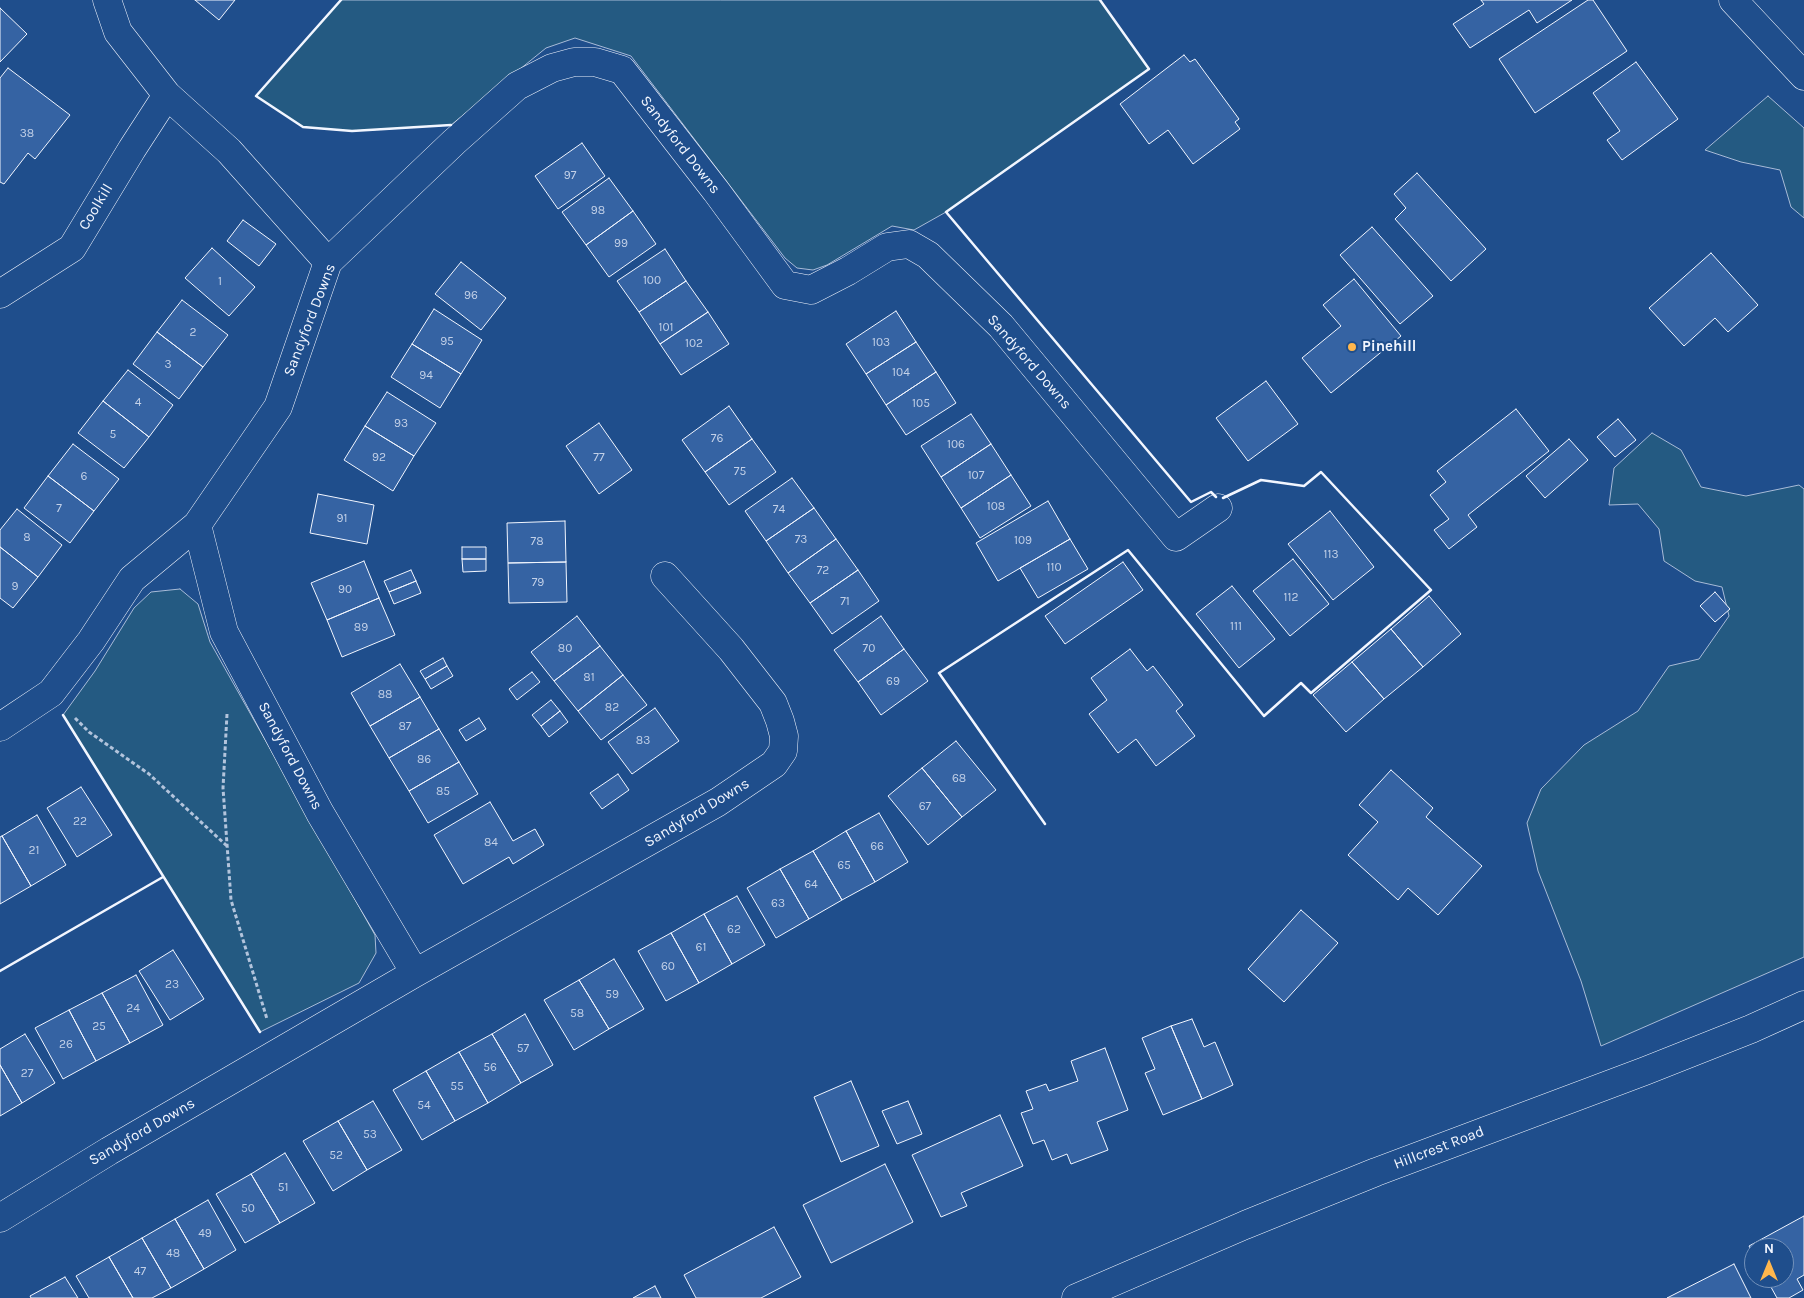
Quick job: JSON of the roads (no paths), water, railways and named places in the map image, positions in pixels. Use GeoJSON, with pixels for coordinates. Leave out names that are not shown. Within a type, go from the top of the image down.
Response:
{"type":"FeatureCollection","features":[{"type":"Feature","properties":{"kind":"street"},"geometry":{"type":"LineString","coordinates":[[107,0],[118,32],[167,95],[229,151],[328,262]]}},
{"type":"Feature","properties":{"kind":"street"},"geometry":{"type":"LineString","coordinates":[[1733,0],[1804,76]]}},
{"type":"Feature","properties":{"kind":"street","name":"Sandyford Downs"},"geometry":{"type":"LineString","coordinates":[[0,727],[51,693],[91,641],[132,578],[197,525],[278,407],[328,262],[454,142],[517,86],[552,68],[574,62],[595,62],[622,70],[716,191],[785,285],[811,290],[887,248],[909,244],[928,255],[1001,326],[1176,537],[1218,508]]}},
{"type":"Feature","properties":{"kind":"street","name":"Coolkill"},"geometry":{"type":"LineString","coordinates":[[0,294],[72,248],[167,95]]}},
{"type":"Feature","properties":{"kind":"street","name":"Sandyford Downs"},"geometry":{"type":"LineString","coordinates":[[197,525],[224,632],[320,813],[415,973]]}},
{"type":"Feature","properties":{"kind":"street","name":"Sandyford Downs"},"geometry":{"type":"LineString","coordinates":[[0,1218],[109,1151],[415,973],[718,802],[774,764],[783,751],[782,728],[773,703],[731,649],[665,576]]}},
{"type":"Feature","properties":{"kind":"street","name":"Hillcrest Road"},"geometry":{"type":"LineString","coordinates":[[1076,1298],[1245,1225],[1376,1172],[1645,1072],[1804,1005]]}},
{"type":"Feature","properties":{"kind":"place","name":"Pinehill"},"geometry":{"type":"Point","coordinates":[1352,347]}}]}
